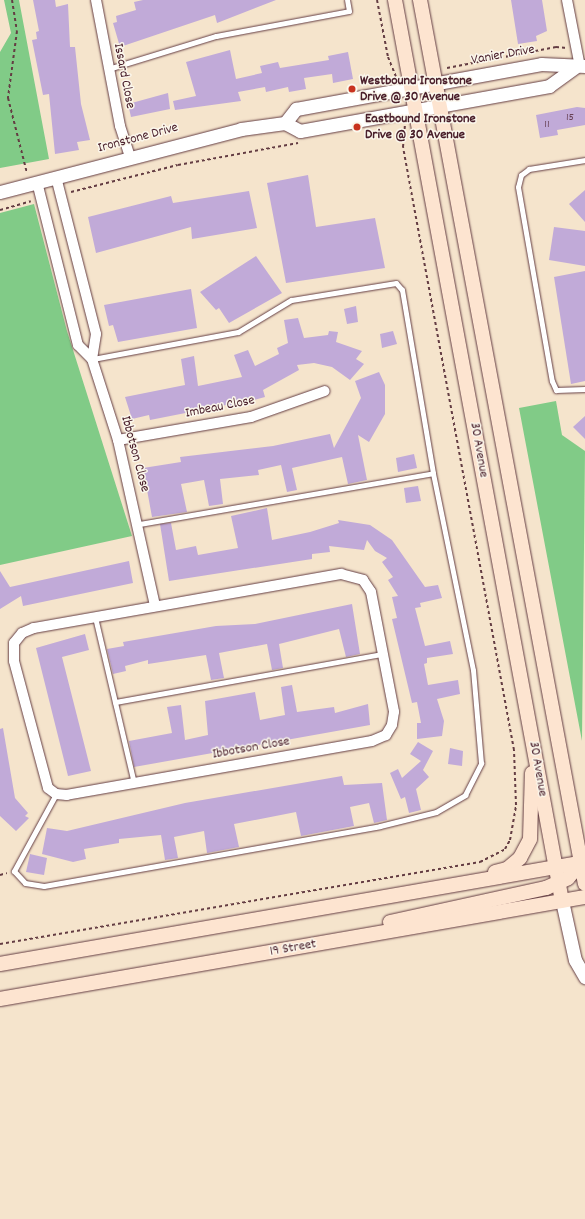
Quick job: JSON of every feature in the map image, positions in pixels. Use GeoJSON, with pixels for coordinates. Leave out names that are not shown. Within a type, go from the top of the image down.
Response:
{"type":"FeatureCollection","features":[{"type":"Feature","properties":{"kind":"main road","name":"30 Avenue"},"geometry":{"type":"LineString","coordinates":[[395,0],[562,901]]}},
{"type":"Feature","properties":{"kind":"main road","name":"30 Avenue"},"geometry":{"type":"LineString","coordinates":[[420,0],[570,802],[583,863],[585,885]]}},
{"type":"Feature","properties":{"kind":"main road"},"geometry":{"type":"LineString","coordinates":[[436,889],[507,869],[520,858],[530,839],[532,819],[531,730]]}},
{"type":"Feature","properties":{"kind":"main road"},"geometry":{"type":"LineString","coordinates":[[570,802],[585,822]]}},
{"type":"Feature","properties":{"kind":"main road"},"geometry":{"type":"LineString","coordinates":[[0,964],[436,889],[556,866],[583,863]]}},
{"type":"Feature","properties":{"kind":"main road"},"geometry":{"type":"LineString","coordinates":[[182,967],[559,882],[568,878],[583,863]]}},
{"type":"Feature","properties":{"kind":"main road"},"geometry":{"type":"LineString","coordinates":[[562,901],[585,885]]}},
{"type":"Feature","properties":{"kind":"main road","name":"19 Street"},"geometry":{"type":"LineString","coordinates":[[0,999],[585,897]]}},
{"type":"Feature","properties":{"kind":"street","name":"Issard Close"},"geometry":{"type":"LineString","coordinates":[[96,0],[108,69],[130,156]]}},
{"type":"Feature","properties":{"kind":"street"},"geometry":{"type":"LineString","coordinates":[[412,87],[296,109],[285,123],[300,131],[549,86],[580,66],[567,0]]}},
{"type":"Feature","properties":{"kind":"street","name":"Vanier Drive"},"geometry":{"type":"LineString","coordinates":[[412,87],[541,64],[580,66]]}},
{"type":"Feature","properties":{"kind":"street","name":"Ironstone Drive"},"geometry":{"type":"LineString","coordinates":[[0,192],[32,178],[56,177],[130,156],[241,129],[285,123]]}},
{"type":"Feature","properties":{"kind":"street","name":"Ibbotson Close"},"geometry":{"type":"LineString","coordinates":[[56,177],[96,334],[92,359],[118,440],[139,524],[155,606]]}},
{"type":"Feature","properties":{"kind":"street","name":"Ibbotson Close"},"geometry":{"type":"LineString","coordinates":[[32,178],[78,345],[92,359]]}},
{"type":"Feature","properties":{"kind":"street","name":"Imbeau Close"},"geometry":{"type":"LineString","coordinates":[[118,440],[251,417],[325,391]]}},
{"type":"Feature","properties":{"kind":"street","name":"Ibbotson Close"},"geometry":{"type":"LineString","coordinates":[[349,574],[368,585],[383,654],[394,720],[390,730],[379,739],[134,783],[56,794],[45,782],[14,661],[14,643],[27,630],[155,606],[349,574]]}},
{"type":"Feature","properties":{"kind":"street"},"geometry":{"type":"LineString","coordinates":[[562,901],[575,960],[585,976]]}},
{"type":"Feature","properties":{"kind":"lane"},"geometry":{"type":"LineString","coordinates":[[108,69],[216,36],[349,12],[347,0]]}},
{"type":"Feature","properties":{"kind":"lane"},"geometry":{"type":"LineString","coordinates":[[585,160],[529,169],[521,175],[518,187],[552,381],[556,390],[585,389]]}},
{"type":"Feature","properties":{"kind":"lane"},"geometry":{"type":"LineString","coordinates":[[56,794],[14,871],[25,883],[44,886],[380,826],[436,812],[457,802],[465,795],[481,763],[473,670],[433,473],[402,290],[396,283],[291,300],[238,332],[92,359]]}},
{"type":"Feature","properties":{"kind":"lane"},"geometry":{"type":"LineString","coordinates":[[139,524],[433,473]]}},
{"type":"Feature","properties":{"kind":"lane"},"geometry":{"type":"LineString","coordinates":[[95,617],[134,783]]}},
{"type":"Feature","properties":{"kind":"lane"},"geometry":{"type":"LineString","coordinates":[[115,702],[383,654]]}},
{"type":"Feature","properties":{"kind":"path"},"geometry":{"type":"LineString","coordinates":[[12,0],[17,31],[8,98],[32,178]]}},
{"type":"Feature","properties":{"kind":"path"},"geometry":{"type":"LineString","coordinates":[[377,0],[392,75]]}},
{"type":"Feature","properties":{"kind":"path"},"geometry":{"type":"LineString","coordinates":[[450,65],[556,46],[561,49]]}},
{"type":"Feature","properties":{"kind":"path"},"geometry":{"type":"LineString","coordinates":[[398,127],[403,130]]}},
{"type":"Feature","properties":{"kind":"path"},"geometry":{"type":"LineString","coordinates":[[0,944],[480,862],[505,849],[510,840],[516,811],[514,750],[403,148],[404,127]]}},
{"type":"Feature","properties":{"kind":"path"},"geometry":{"type":"LineString","coordinates":[[67,192],[178,165],[301,143]]}},
{"type":"Feature","properties":{"kind":"path"},"geometry":{"type":"LineString","coordinates":[[0,210],[32,199]]}},
{"type":"Feature","properties":{"kind":"green space"},"geometry":{"type":"Polygon","coordinates":[[[4,0],[19,0],[49,159],[0,168],[0,52],[11,33],[4,0]]]}},
{"type":"Feature","properties":{"kind":"green space"},"geometry":{"type":"Polygon","coordinates":[[[34,204],[67,331],[132,536],[0,565],[0,213],[34,204]]]}},
{"type":"Feature","properties":{"kind":"green space"},"geometry":{"type":"Polygon","coordinates":[[[556,401],[562,435],[585,451],[582,741],[519,408],[556,401]]]}},
{"type":"Feature","properties":{"kind":"building"},"geometry":{"type":"Polygon","coordinates":[[[33,0],[55,0],[56,7],[68,4],[70,47],[75,47],[81,104],[90,140],[77,142],[79,150],[55,154],[49,94],[43,95],[32,40],[37,39],[36,32],[39,31],[33,0]]]}},
{"type":"Feature","properties":{"kind":"building"},"geometry":{"type":"Polygon","coordinates":[[[143,0],[276,0],[217,23],[215,15],[120,47],[113,23],[117,22],[116,16],[136,10],[134,2],[143,0]]]}},
{"type":"Feature","properties":{"kind":"building"},"geometry":{"type":"Polygon","coordinates":[[[511,0],[542,0],[547,31],[536,36],[537,41],[518,44],[511,0]]]}},
{"type":"Feature","properties":{"kind":"building"},"geometry":{"type":"Polygon","coordinates":[[[230,50],[236,79],[262,73],[260,66],[278,62],[280,68],[329,60],[328,56],[348,52],[353,79],[333,83],[332,74],[304,78],[306,89],[289,92],[288,87],[266,92],[265,87],[238,92],[241,101],[175,110],[173,101],[196,96],[186,62],[230,50]]]}},
{"type":"Feature","properties":{"kind":"building"},"geometry":{"type":"Polygon","coordinates":[[[168,93],[170,109],[131,117],[128,104],[168,93]]]}},
{"type":"Feature","properties":{"kind":"building"},"geometry":{"type":"Polygon","coordinates":[[[577,107],[585,108],[585,125],[557,130],[558,135],[540,138],[536,115],[577,107]]]}},
{"type":"Feature","properties":{"kind":"building"},"geometry":{"type":"Polygon","coordinates":[[[308,175],[316,227],[375,218],[385,268],[286,283],[267,183],[308,175]]]}},
{"type":"Feature","properties":{"kind":"building"},"geometry":{"type":"Polygon","coordinates":[[[585,190],[585,222],[569,204],[585,190]]]}},
{"type":"Feature","properties":{"kind":"building"},"geometry":{"type":"Polygon","coordinates":[[[249,191],[257,228],[192,239],[191,227],[96,253],[88,217],[171,196],[173,203],[249,191]]]}},
{"type":"Feature","properties":{"kind":"building"},"geometry":{"type":"Polygon","coordinates":[[[554,227],[585,231],[585,266],[549,260],[554,227]]]}},
{"type":"Feature","properties":{"kind":"building"},"geometry":{"type":"Polygon","coordinates":[[[256,256],[282,293],[229,323],[219,308],[216,310],[200,292],[256,256]]]}},
{"type":"Feature","properties":{"kind":"building"},"geometry":{"type":"Polygon","coordinates":[[[585,271],[585,381],[571,384],[554,277],[585,271]]]}},
{"type":"Feature","properties":{"kind":"building"},"geometry":{"type":"Polygon","coordinates":[[[191,289],[197,328],[118,342],[113,325],[109,326],[104,305],[191,289]]]}},
{"type":"Feature","properties":{"kind":"building"},"geometry":{"type":"Polygon","coordinates":[[[356,306],[358,322],[347,324],[344,309],[356,306]]]}},
{"type":"Feature","properties":{"kind":"building"},"geometry":{"type":"Polygon","coordinates":[[[298,318],[304,338],[328,335],[329,331],[338,332],[336,342],[362,351],[356,359],[364,364],[350,380],[332,367],[314,363],[297,365],[299,370],[263,390],[265,397],[227,407],[226,405],[150,420],[149,415],[132,419],[125,397],[185,385],[181,359],[194,356],[198,386],[242,377],[234,355],[248,350],[255,366],[279,354],[277,348],[288,343],[284,320],[298,318]]]}},
{"type":"Feature","properties":{"kind":"building"},"geometry":{"type":"Polygon","coordinates":[[[393,331],[397,344],[382,348],[380,334],[393,331]]]}},
{"type":"Feature","properties":{"kind":"building"},"geometry":{"type":"Polygon","coordinates":[[[379,372],[385,385],[385,414],[369,442],[358,435],[367,480],[348,484],[342,457],[292,468],[297,490],[287,492],[281,465],[258,470],[259,475],[220,479],[223,504],[209,506],[204,480],[181,484],[187,512],[152,517],[143,468],[181,462],[180,457],[273,446],[330,434],[334,448],[361,398],[355,381],[379,372]]]}},
{"type":"Feature","properties":{"kind":"building"},"geometry":{"type":"Polygon","coordinates":[[[585,416],[585,439],[573,427],[585,416]]]}},
{"type":"Feature","properties":{"kind":"building"},"geometry":{"type":"Polygon","coordinates":[[[414,454],[417,468],[398,472],[396,458],[414,454]]]}},
{"type":"Feature","properties":{"kind":"building"},"geometry":{"type":"Polygon","coordinates":[[[418,486],[421,501],[406,503],[404,488],[418,486]]]}},
{"type":"Feature","properties":{"kind":"building"},"geometry":{"type":"Polygon","coordinates":[[[267,508],[272,540],[310,532],[339,523],[338,520],[370,525],[392,540],[425,587],[438,585],[442,598],[420,603],[421,607],[415,608],[425,646],[450,641],[453,654],[427,658],[427,663],[424,664],[428,685],[458,680],[460,694],[437,699],[444,721],[442,736],[417,739],[417,723],[421,723],[417,702],[412,703],[392,619],[397,618],[392,597],[398,596],[388,580],[393,577],[382,562],[387,558],[375,551],[367,540],[364,550],[329,546],[330,552],[312,554],[312,559],[169,581],[160,524],[171,523],[176,550],[196,546],[198,555],[238,548],[231,516],[267,508]]]}},
{"type":"Feature","properties":{"kind":"building"},"geometry":{"type":"Polygon","coordinates":[[[129,561],[133,583],[23,606],[21,596],[0,609],[0,571],[10,587],[129,561]]]}},
{"type":"Feature","properties":{"kind":"building"},"geometry":{"type":"Polygon","coordinates":[[[352,604],[360,654],[346,657],[339,629],[279,644],[283,668],[272,670],[267,644],[219,653],[224,678],[211,680],[206,655],[148,664],[148,660],[125,666],[126,671],[113,674],[107,649],[124,646],[123,642],[216,626],[255,624],[352,604]]]}},
{"type":"Feature","properties":{"kind":"building"},"geometry":{"type":"Polygon","coordinates":[[[85,634],[89,650],[62,657],[91,771],[68,776],[36,648],[85,634]]]}},
{"type":"Feature","properties":{"kind":"building"},"geometry":{"type":"Polygon","coordinates":[[[292,685],[297,712],[334,707],[335,713],[368,704],[370,725],[134,767],[129,741],[172,733],[167,707],[181,705],[185,740],[208,735],[205,701],[255,692],[260,720],[285,715],[281,687],[292,685]]]}},
{"type":"Feature","properties":{"kind":"building"},"geometry":{"type":"Polygon","coordinates":[[[3,728],[15,798],[28,813],[25,816],[29,818],[16,831],[0,816],[0,729],[3,728]]]}},
{"type":"Feature","properties":{"kind":"building"},"geometry":{"type":"Polygon","coordinates":[[[418,742],[433,751],[423,770],[429,777],[416,789],[421,810],[409,813],[405,797],[401,799],[390,773],[398,769],[402,778],[421,761],[410,754],[418,742]]]}},
{"type":"Feature","properties":{"kind":"building"},"geometry":{"type":"Polygon","coordinates":[[[450,748],[463,751],[462,766],[448,764],[450,748]]]}},
{"type":"Feature","properties":{"kind":"building"},"geometry":{"type":"Polygon","coordinates":[[[342,776],[344,785],[382,783],[387,820],[374,823],[369,803],[350,807],[354,826],[301,836],[296,812],[234,824],[239,847],[207,853],[204,831],[174,837],[178,858],[165,860],[161,835],[119,839],[119,843],[84,849],[86,859],[73,862],[42,854],[47,828],[67,831],[185,803],[342,776]]]}},
{"type":"Feature","properties":{"kind":"building"},"geometry":{"type":"Polygon","coordinates":[[[30,854],[47,858],[44,875],[26,872],[30,854]]]}},
{"type":"Feature","properties":{"kind":"place","name":"Westbound Ironstone Drive @ 30 Avenue"},"geometry":{"type":"Point","coordinates":[352,89]}},
{"type":"Feature","properties":{"kind":"place","name":"Eastbound Ironstone Drive @ 30 Avenue"},"geometry":{"type":"Point","coordinates":[357,127]}}]}
